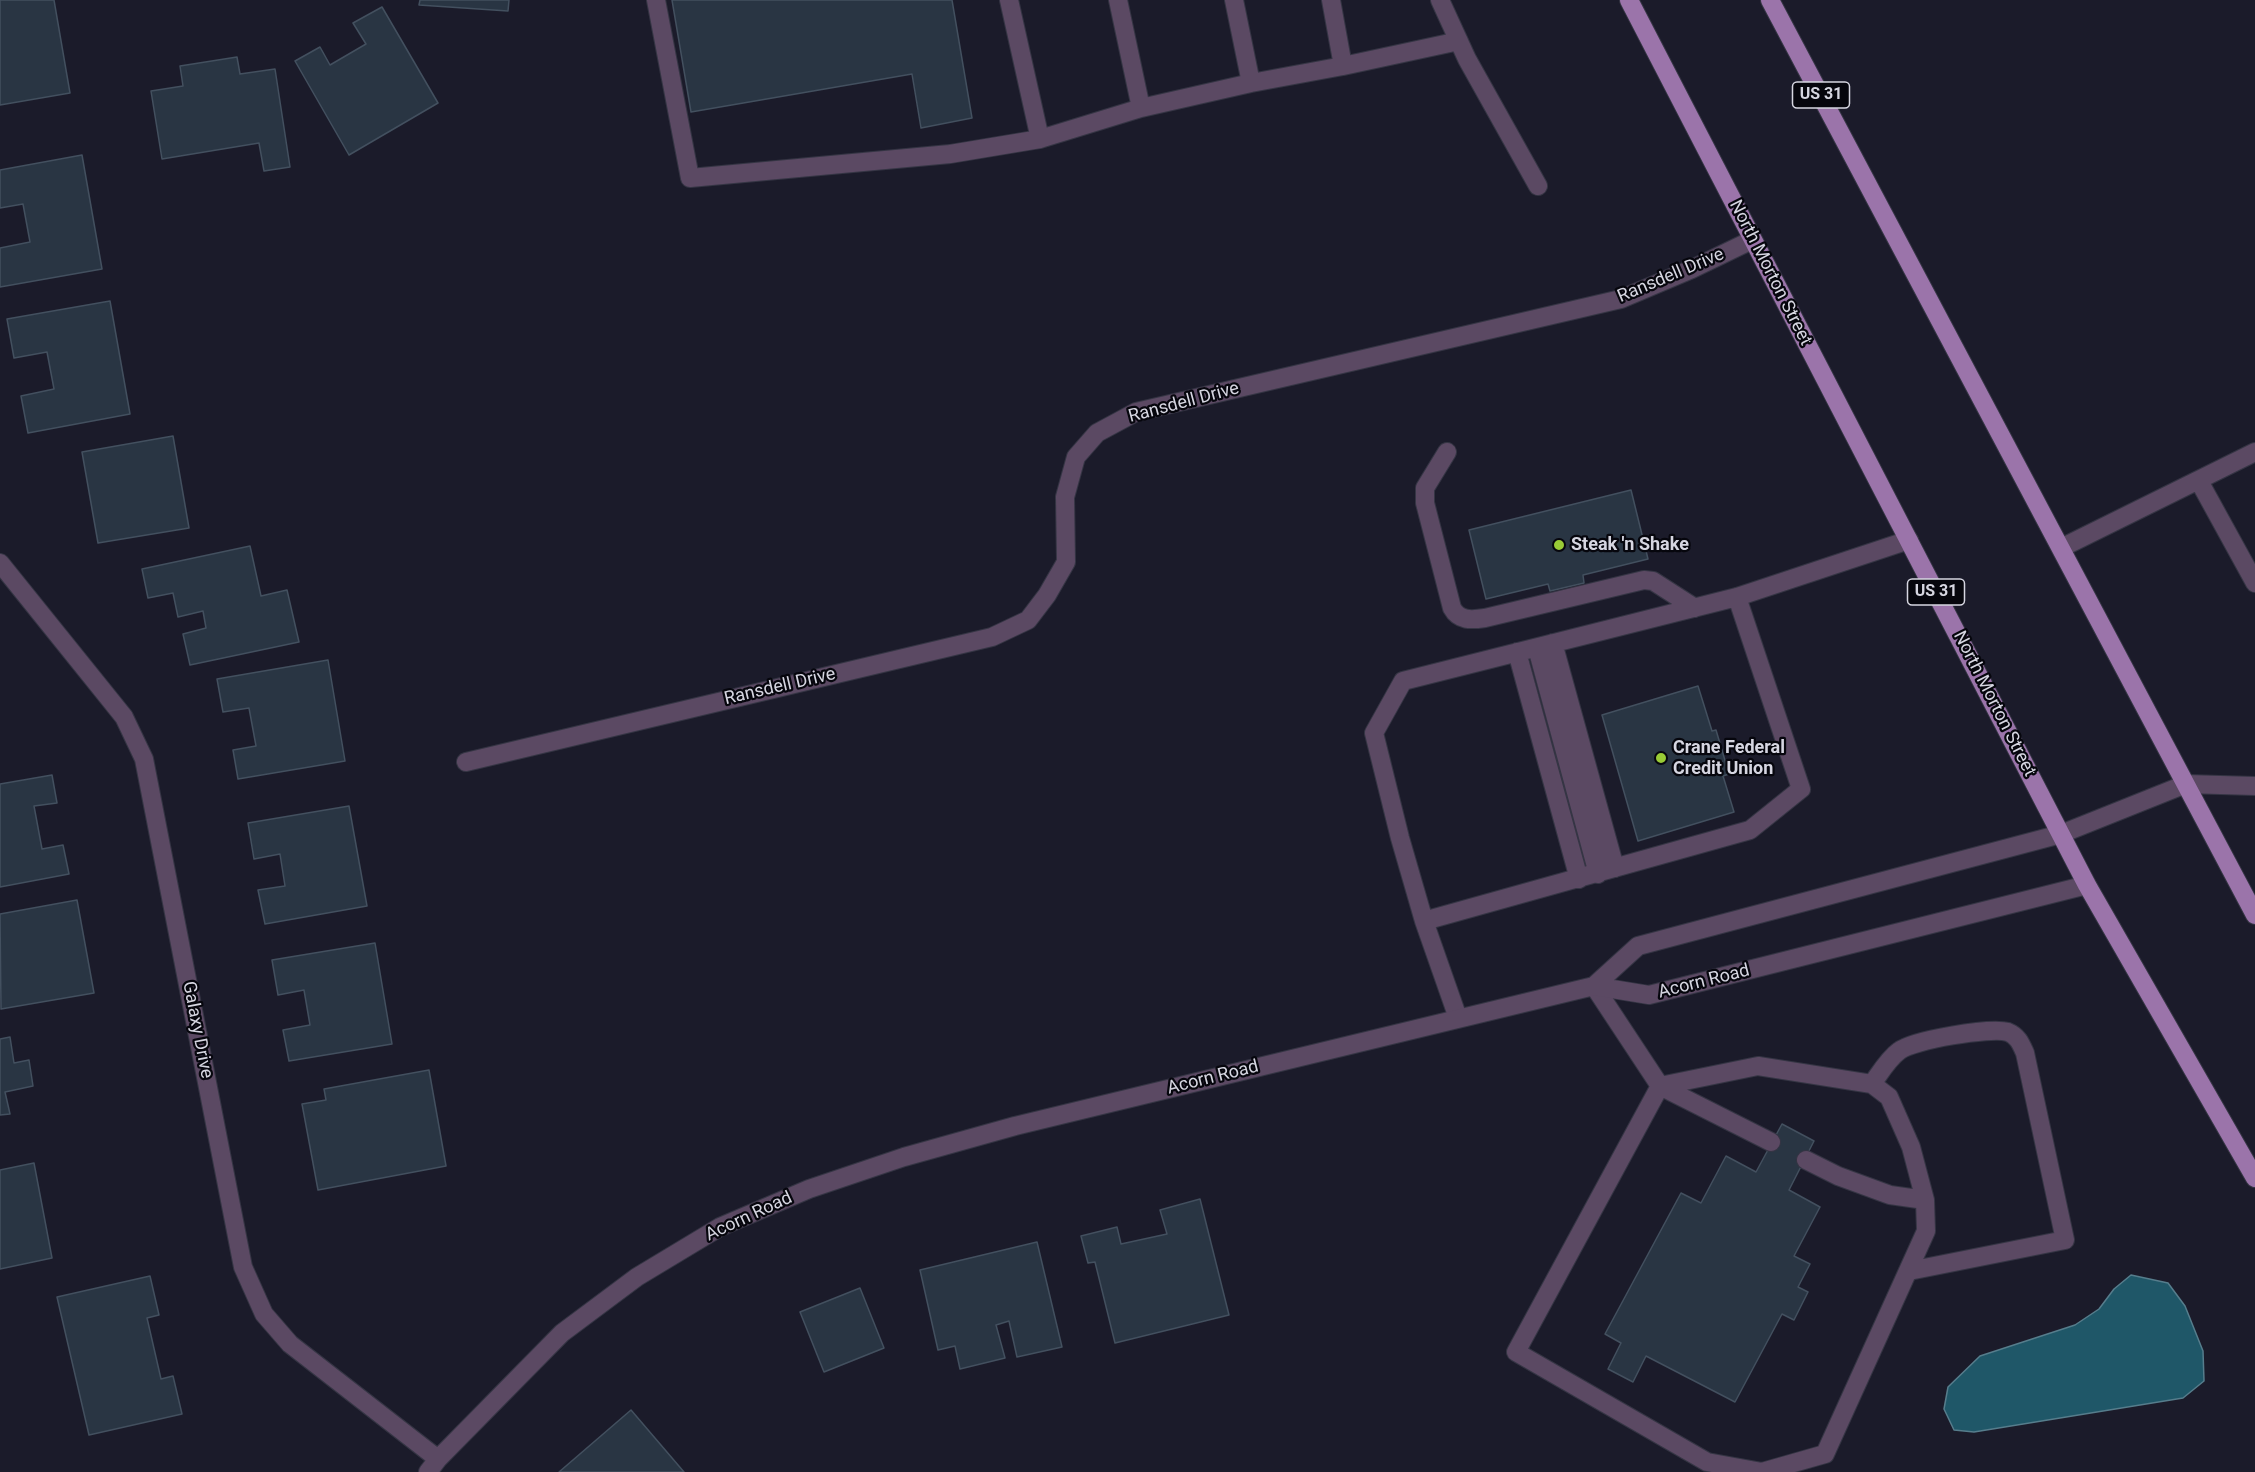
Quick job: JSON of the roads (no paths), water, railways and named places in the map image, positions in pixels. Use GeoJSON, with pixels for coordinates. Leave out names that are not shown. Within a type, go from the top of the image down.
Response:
{"type":"FeatureCollection","features":[{"type":"Feature","properties":{"kind":"main road","name":"North Morton Street"},"geometry":{"type":"LineString","coordinates":[[1629,0],[2087,885],[2255,1178]]}},
{"type":"Feature","properties":{"kind":"main road","name":"US 31"},"geometry":{"type":"LineString","coordinates":[[1770,0],[2255,915]]}},
{"type":"Feature","properties":{"kind":"street"},"geometry":{"type":"LineString","coordinates":[[656,0],[690,178],[950,154],[1040,139],[1141,108],[1459,41]]}},
{"type":"Feature","properties":{"kind":"street"},"geometry":{"type":"LineString","coordinates":[[1009,0],[1040,139]]}},
{"type":"Feature","properties":{"kind":"street"},"geometry":{"type":"LineString","coordinates":[[1118,0],[1141,108]]}},
{"type":"Feature","properties":{"kind":"street"},"geometry":{"type":"LineString","coordinates":[[1234,0],[1251,83]]}},
{"type":"Feature","properties":{"kind":"street"},"geometry":{"type":"LineString","coordinates":[[1332,0],[1343,66]]}},
{"type":"Feature","properties":{"kind":"street"},"geometry":{"type":"LineString","coordinates":[[1440,0],[1459,41],[1538,186]]}},
{"type":"Feature","properties":{"kind":"street","name":"Ransdell Drive"},"geometry":{"type":"LineString","coordinates":[[466,762],[992,637],[1028,620],[1047,595],[1066,561],[1065,497],[1076,457],[1097,433],[1136,412],[1620,299],[1692,269],[1752,240]]}},
{"type":"Feature","properties":{"kind":"street"},"geometry":{"type":"LineString","coordinates":[[1447,452],[1425,488],[1425,503],[1452,608],[1456,615],[1468,619],[1485,618],[1644,580],[1653,582],[1695,608]]}},
{"type":"Feature","properties":{"kind":"street"},"geometry":{"type":"LineString","coordinates":[[2061,548],[2255,452]]}},
{"type":"Feature","properties":{"kind":"street"},"geometry":{"type":"LineString","coordinates":[[2199,481],[2254,578]]}},
{"type":"Feature","properties":{"kind":"street"},"geometry":{"type":"LineString","coordinates":[[1458,1018],[1424,921],[1400,838],[1374,733],[1403,681],[1737,597],[1909,540]]}},
{"type":"Feature","properties":{"kind":"street","name":"Galaxy Drive"},"geometry":{"type":"LineString","coordinates":[[0,562],[124,717],[144,759],[243,1266],[264,1314],[290,1344],[433,1465]]}},
{"type":"Feature","properties":{"kind":"street"},"geometry":{"type":"LineString","coordinates":[[1424,921],[1750,830],[1801,789],[1737,597]]}},
{"type":"Feature","properties":{"kind":"street"},"geometry":{"type":"LineString","coordinates":[[1545,646],[1607,871]]}},
{"type":"Feature","properties":{"kind":"street"},"geometry":{"type":"LineString","coordinates":[[1517,652],[1578,879]]}},
{"type":"Feature","properties":{"kind":"street"},"geometry":{"type":"LineString","coordinates":[[1771,1142],[1660,1086],[1594,986],[1638,946],[2061,834],[2186,784],[2255,786]]}},
{"type":"Feature","properties":{"kind":"street","name":"Acorn Road"},"geometry":{"type":"LineString","coordinates":[[433,1465],[562,1333],[638,1277],[720,1227],[809,1189],[904,1157],[1015,1126],[1458,1018],[1594,986],[1649,995],[2087,885]]}},
{"type":"Feature","properties":{"kind":"street"},"geometry":{"type":"LineString","coordinates":[[1872,1084],[1887,1063],[1899,1051],[1910,1045],[1969,1032],[1992,1030],[2009,1033],[2020,1041],[2025,1053],[2065,1239],[1909,1271]]}},
{"type":"Feature","properties":{"kind":"street"},"geometry":{"type":"LineString","coordinates":[[1758,1065],[1872,1084],[1889,1097],[1911,1147],[1925,1200],[1926,1231],[1825,1454],[1762,1472],[1707,1462],[1516,1352],[1660,1086],[1758,1065]]}},
{"type":"Feature","properties":{"kind":"street"},"geometry":{"type":"LineString","coordinates":[[1806,1160],[1838,1176],[1890,1195],[1925,1200]]}},
{"type":"Feature","properties":{"kind":"water"},"geometry":{"type":"Polygon","coordinates":[[[2131,1275],[2168,1283],[2185,1306],[2203,1351],[2204,1381],[2183,1398],[1974,1432],[1954,1430],[1944,1409],[1948,1387],[1980,1356],[2075,1325],[2099,1309],[2114,1289],[2131,1275]]]}},
{"type":"Feature","properties":{"kind":"place","name":"Steak 'n Shake"},"geometry":{"type":"Point","coordinates":[1559,545]}},
{"type":"Feature","properties":{"kind":"place","name":"Crane Federal Credit Union"},"geometry":{"type":"Point","coordinates":[1661,758]}}]}
